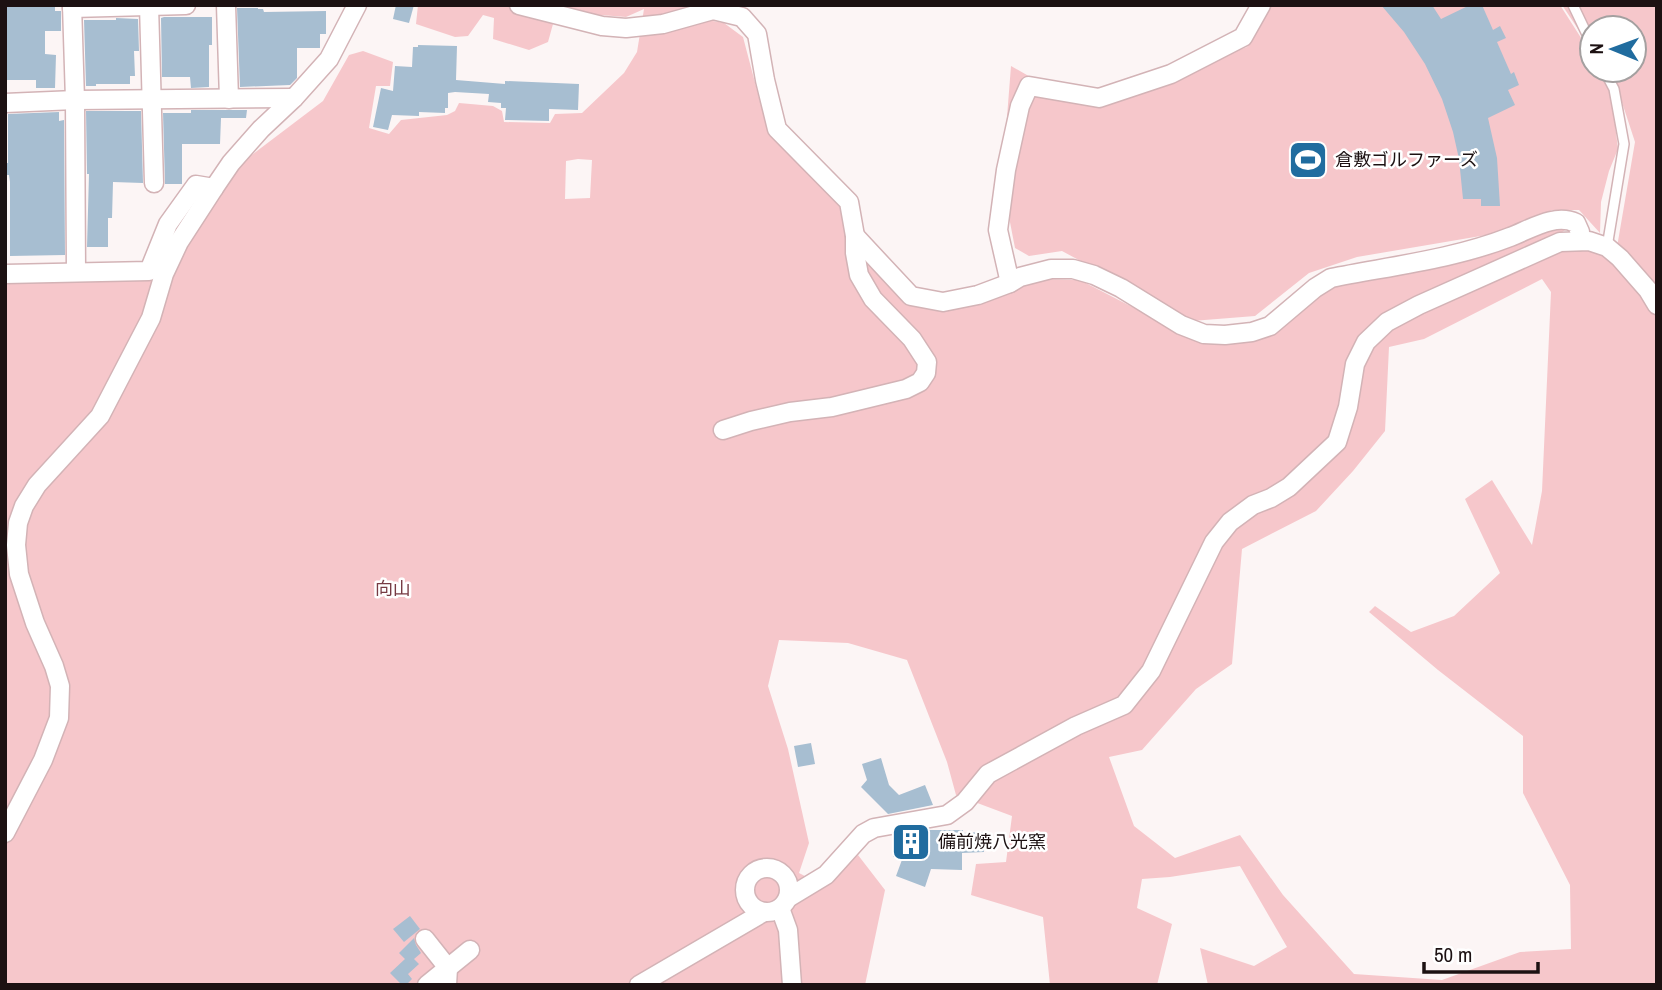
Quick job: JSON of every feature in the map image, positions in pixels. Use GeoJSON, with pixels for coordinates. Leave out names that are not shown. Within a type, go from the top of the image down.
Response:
{"type":"FeatureCollection","features":[{"type":"Feature","properties":{"kind":"street"},"geometry":{"type":"LineString","coordinates":[[76,272],[72,6],[186,5]]}},
{"type":"Feature","properties":{"kind":"street"},"geometry":{"type":"LineString","coordinates":[[226,5],[229,99]]}},
{"type":"Feature","properties":{"kind":"street"},"geometry":{"type":"LineString","coordinates":[[5,833],[43,760],[59,718],[60,707],[57,676],[35,623],[19,574],[16,545],[18,523],[24,506],[37,485],[100,416],[150,318],[164,274],[179,242],[214,188],[231,163],[261,129],[329,60],[357,5]]}},
{"type":"Feature","properties":{"kind":"street"},"geometry":{"type":"LineString","coordinates":[[519,5],[602,26],[626,28],[663,24],[713,10],[742,17],[757,34],[777,129],[849,202],[859,275],[873,299],[912,340],[927,362],[926,373],[920,382],[906,389],[832,407],[790,412],[723,430]]}},
{"type":"Feature","properties":{"kind":"street"},"geometry":{"type":"LineString","coordinates":[[1010,283],[999,230],[1009,157],[1020,106],[1029,86],[1099,98],[1171,74],[1243,37],[1261,5]]}},
{"type":"Feature","properties":{"kind":"street"},"geometry":{"type":"LineString","coordinates":[[149,6],[154,183]]}},
{"type":"Feature","properties":{"kind":"street"},"geometry":{"type":"LineString","coordinates":[[5,103],[294,98]]}},
{"type":"Feature","properties":{"kind":"street"},"geometry":{"type":"LineString","coordinates":[[5,274],[149,271],[168,224],[196,184],[214,188]]}},
{"type":"Feature","properties":{"kind":"street"},"geometry":{"type":"LineString","coordinates":[[855,236],[911,296],[943,302],[978,295],[1020,277],[1051,269],[1073,269],[1094,275],[1121,288],[1181,325],[1204,334],[1225,335],[1252,332],[1270,326],[1331,278],[1451,255],[1504,240],[1557,219],[1569,219],[1576,223],[1580,241]]}},
{"type":"Feature","properties":{"kind":"street"},"geometry":{"type":"LineString","coordinates":[[639,985],[826,875],[863,834],[874,828],[947,815],[965,803],[989,774],[1076,726],[1124,705],[1151,671],[1214,542],[1230,522],[1253,505],[1289,487],[1337,442],[1348,407],[1356,364],[1366,342],[1387,322],[1560,242],[1580,241],[1607,247],[1648,290],[1657,305]]}},
{"type":"Feature","properties":{"kind":"street"},"geometry":{"type":"LineString","coordinates":[[777,906],[788,929],[792,985]]}},
{"type":"Feature","properties":{"kind":"street"},"geometry":{"type":"LineString","coordinates":[[425,939],[447,976]]}},
{"type":"Feature","properties":{"kind":"street"},"geometry":{"type":"LineString","coordinates":[[427,985],[447,976],[470,950]]}},
{"type":"Feature","properties":{"kind":"lane"},"geometry":{"type":"LineString","coordinates":[[1607,247],[1624,144],[1611,84]]}},
{"type":"Feature","properties":{"kind":"green space","name":"向山"},"geometry":{"type":"Polygon","coordinates":[[[418,5],[697,5],[696,18],[724,23],[743,37],[767,128],[843,205],[846,239],[907,298],[1046,279],[1080,280],[1171,327],[1223,340],[1342,280],[1558,223],[1569,227],[1554,238],[1600,254],[1617,247],[1635,142],[1615,84],[1648,84],[1648,14],[1578,14],[1578,29],[1562,5],[1657,5],[1657,985],[1208,985],[1200,948],[1254,966],[1287,947],[1240,866],[1142,879],[1137,908],[1172,924],[1157,985],[1050,985],[1043,917],[971,895],[976,864],[1006,862],[1012,816],[956,795],[947,762],[907,660],[848,643],[779,640],[768,686],[788,749],[809,843],[799,873],[824,886],[858,855],[885,890],[865,985],[5,985],[5,278],[169,273],[232,170],[323,101],[349,55],[363,51],[393,62],[390,86],[376,86],[369,128],[389,134],[401,120],[447,115],[455,111],[459,103],[493,106],[502,111],[504,122],[550,123],[555,114],[582,113],[624,73],[637,52],[644,9],[626,17],[575,13],[553,24],[548,42],[529,50],[493,39],[494,18],[483,15],[468,36],[455,37],[416,24],[418,5]],[[592,160],[566,161],[565,199],[590,198],[592,160]],[[1542,279],[1424,339],[1389,347],[1385,431],[1316,511],[1242,549],[1232,664],[1196,689],[1142,750],[1109,757],[1134,826],[1175,858],[1240,835],[1283,895],[1354,974],[1442,980],[1520,952],[1571,949],[1570,885],[1523,793],[1523,736],[1369,612],[1375,606],[1411,632],[1454,616],[1500,573],[1465,499],[1492,480],[1532,545],[1542,491],[1551,292],[1542,279]]]}},
{"type":"Feature","properties":{"kind":"green space","name":"倉敷ゴルファーズ"},"geometry":{"type":"Polygon","coordinates":[[[1272,5],[1560,5],[1578,33],[1578,84],[1607,84],[1611,92],[1618,149],[1601,202],[1600,233],[1579,210],[1552,210],[1516,230],[1357,257],[1309,273],[1255,316],[1192,321],[1062,251],[1029,256],[1015,248],[1002,181],[1011,66],[1067,98],[1098,104],[1247,47],[1272,5]]]}},
{"type":"Feature","properties":{"kind":"building"},"geometry":{"type":"Polygon","coordinates":[[[5,5],[55,5],[55,11],[61,11],[61,31],[45,31],[45,54],[56,55],[55,88],[36,88],[36,80],[5,80],[5,5]]]}},
{"type":"Feature","properties":{"kind":"building"},"geometry":{"type":"Polygon","coordinates":[[[396,5],[414,5],[409,23],[393,19],[396,5]]]}},
{"type":"Feature","properties":{"kind":"building"},"geometry":{"type":"Polygon","coordinates":[[[1381,5],[1432,5],[1441,19],[1470,5],[1482,5],[1493,30],[1500,26],[1506,38],[1497,42],[1511,74],[1514,72],[1519,85],[1508,90],[1515,105],[1488,118],[1497,158],[1500,206],[1481,206],[1481,199],[1463,199],[1459,159],[1442,99],[1425,64],[1404,32],[1381,5]]]}},
{"type":"Feature","properties":{"kind":"building"},"geometry":{"type":"Polygon","coordinates":[[[237,8],[258,8],[264,12],[326,11],[326,34],[320,34],[320,48],[297,48],[297,78],[290,85],[240,87],[237,8]]]}},
{"type":"Feature","properties":{"kind":"building"},"geometry":{"type":"Polygon","coordinates":[[[212,17],[209,87],[191,88],[190,77],[162,77],[161,18],[212,17]]]}},
{"type":"Feature","properties":{"kind":"building"},"geometry":{"type":"Polygon","coordinates":[[[138,19],[139,51],[134,51],[135,76],[130,76],[130,84],[86,86],[84,20],[138,19]]]}},
{"type":"Feature","properties":{"kind":"building"},"geometry":{"type":"Polygon","coordinates":[[[457,46],[456,80],[505,84],[505,81],[579,84],[578,110],[549,109],[549,121],[505,120],[506,108],[501,108],[501,103],[488,102],[489,94],[455,92],[448,93],[448,108],[445,108],[445,113],[392,115],[388,130],[373,127],[381,88],[393,91],[395,66],[412,67],[413,47],[457,46]]]}},
{"type":"Feature","properties":{"kind":"building"},"geometry":{"type":"Polygon","coordinates":[[[191,110],[247,110],[246,118],[221,118],[220,144],[182,144],[182,184],[165,184],[163,113],[191,113],[191,110]]]}},
{"type":"Feature","properties":{"kind":"building"},"geometry":{"type":"Polygon","coordinates":[[[86,111],[141,111],[143,183],[113,182],[112,218],[108,218],[108,247],[87,247],[89,174],[86,111]]]}},
{"type":"Feature","properties":{"kind":"building"},"geometry":{"type":"Polygon","coordinates":[[[59,112],[59,121],[64,120],[65,255],[10,256],[10,182],[9,175],[6,175],[8,114],[59,112]]]}},
{"type":"Feature","properties":{"kind":"building"},"geometry":{"type":"Polygon","coordinates":[[[811,743],[815,764],[798,767],[794,746],[811,743]]]}},
{"type":"Feature","properties":{"kind":"building"},"geometry":{"type":"Polygon","coordinates":[[[881,758],[889,785],[899,795],[925,785],[933,805],[888,814],[861,787],[867,780],[862,764],[881,758]]]}},
{"type":"Feature","properties":{"kind":"building"},"geometry":{"type":"Polygon","coordinates":[[[929,830],[983,832],[984,852],[962,853],[962,870],[931,869],[925,887],[896,876],[903,857],[893,857],[894,836],[929,830]]]}},
{"type":"Feature","properties":{"kind":"building"},"geometry":{"type":"Polygon","coordinates":[[[410,916],[420,929],[404,942],[393,929],[410,916]]]}},
{"type":"Feature","properties":{"kind":"building"},"geometry":{"type":"Polygon","coordinates":[[[414,938],[421,953],[414,959],[419,964],[408,974],[412,979],[402,985],[390,973],[405,959],[399,953],[414,938]]]}},
{"type":"Feature","properties":{"kind":"place","name":"倉敷ゴルファーズ"},"geometry":{"type":"Point","coordinates":[1308,160]}},
{"type":"Feature","properties":{"kind":"place","name":"備前焼八光窯"},"geometry":{"type":"Point","coordinates":[911,842]}}]}
